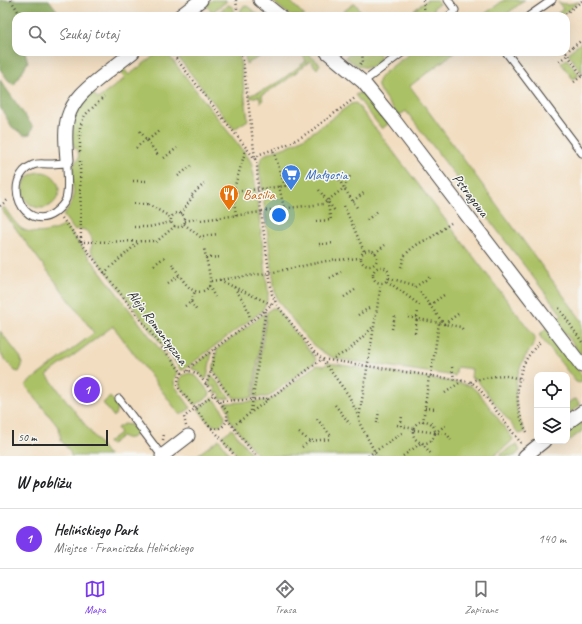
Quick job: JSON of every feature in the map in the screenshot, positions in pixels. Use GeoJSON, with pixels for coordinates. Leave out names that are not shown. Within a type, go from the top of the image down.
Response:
{"type":"FeatureCollection","features":[{"type":"Feature","properties":{"kind":"street"},"geometry":{"type":"LineString","coordinates":[[260,0],[275,12]]}},
{"type":"Feature","properties":{"kind":"street"},"geometry":{"type":"LineString","coordinates":[[184,12],[193,2]]}},
{"type":"Feature","properties":{"kind":"street"},"geometry":{"type":"LineString","coordinates":[[67,162],[66,132],[72,106],[89,86],[128,56]]}},
{"type":"Feature","properties":{"kind":"street","name":"Pstrągowa"},"geometry":{"type":"LineString","coordinates":[[332,56],[363,82],[394,120],[582,366]]}},
{"type":"Feature","properties":{"kind":"street"},"geometry":{"type":"LineString","coordinates":[[570,421],[582,412]]}},
{"type":"Feature","properties":{"kind":"street"},"geometry":{"type":"LineString","coordinates":[[162,456],[188,436]]}},
{"type":"Feature","properties":{"kind":"street"},"geometry":{"type":"LineString","coordinates":[[528,455],[541,444]]}},
{"type":"Feature","properties":{"kind":"lane"},"geometry":{"type":"LineString","coordinates":[[448,0],[455,10],[454,12]]}},
{"type":"Feature","properties":{"kind":"lane"},"geometry":{"type":"LineString","coordinates":[[535,12],[552,0]]}},
{"type":"Feature","properties":{"kind":"lane"},"geometry":{"type":"LineString","coordinates":[[363,82],[398,56]]}},
{"type":"Feature","properties":{"kind":"lane"},"geometry":{"type":"LineString","coordinates":[[509,56],[582,153]]}},
{"type":"Feature","properties":{"kind":"lane"},"geometry":{"type":"LineString","coordinates":[[67,162],[66,199],[62,206],[51,215],[36,217],[28,214],[22,210],[14,195],[16,178],[27,168],[34,164],[40,163],[48,164],[67,162]]}},
{"type":"Feature","properties":{"kind":"lane"},"geometry":{"type":"LineString","coordinates":[[119,399],[162,456]]}},
{"type":"Feature","properties":{"kind":"path"},"geometry":{"type":"LineString","coordinates":[[11,0],[18,12]]}},
{"type":"Feature","properties":{"kind":"path"},"geometry":{"type":"LineString","coordinates":[[236,0],[238,12]]}},
{"type":"Feature","properties":{"kind":"path"},"geometry":{"type":"LineString","coordinates":[[423,0],[424,12]]}},
{"type":"Feature","properties":{"kind":"path"},"geometry":{"type":"LineString","coordinates":[[567,12],[582,1]]}},
{"type":"Feature","properties":{"kind":"path"},"geometry":{"type":"LineString","coordinates":[[570,50],[582,40]]}},
{"type":"Feature","properties":{"kind":"path"},"geometry":{"type":"LineString","coordinates":[[174,56],[255,159]]}},
{"type":"Feature","properties":{"kind":"path"},"geometry":{"type":"LineString","coordinates":[[242,56],[272,294],[277,305],[322,359],[349,396],[359,418],[360,424],[376,456]]}},
{"type":"Feature","properties":{"kind":"path"},"geometry":{"type":"LineString","coordinates":[[559,61],[564,56]]}},
{"type":"Feature","properties":{"kind":"path"},"geometry":{"type":"LineString","coordinates":[[569,56],[582,76],[574,82]]}},
{"type":"Feature","properties":{"kind":"path"},"geometry":{"type":"LineString","coordinates":[[104,97],[85,116],[80,127],[81,242],[155,242],[175,226],[179,227],[184,222],[323,204],[344,188],[351,174]]}},
{"type":"Feature","properties":{"kind":"path"},"geometry":{"type":"LineString","coordinates":[[255,159],[260,154],[286,145],[312,130],[355,98]]}},
{"type":"Feature","properties":{"kind":"path"},"geometry":{"type":"LineString","coordinates":[[140,131],[158,155]]}},
{"type":"Feature","properties":{"kind":"path"},"geometry":{"type":"LineString","coordinates":[[136,148],[159,131]]}},
{"type":"Feature","properties":{"kind":"path"},"geometry":{"type":"LineString","coordinates":[[164,158],[177,148]]}},
{"type":"Feature","properties":{"kind":"path"},"geometry":{"type":"LineString","coordinates":[[236,215],[233,192],[246,149]]}},
{"type":"Feature","properties":{"kind":"path"},"geometry":{"type":"LineString","coordinates":[[233,192],[284,186],[273,150]]}},
{"type":"Feature","properties":{"kind":"path"},"geometry":{"type":"LineString","coordinates":[[178,176],[191,166]]}},
{"type":"Feature","properties":{"kind":"path"},"geometry":{"type":"LineString","coordinates":[[337,176],[358,209]]}},
{"type":"Feature","properties":{"kind":"path"},"geometry":{"type":"LineString","coordinates":[[133,181],[148,181]]}},
{"type":"Feature","properties":{"kind":"path"},"geometry":{"type":"LineString","coordinates":[[181,214],[193,195],[204,184]]}},
{"type":"Feature","properties":{"kind":"path"},"geometry":{"type":"LineString","coordinates":[[279,186],[284,208]]}},
{"type":"Feature","properties":{"kind":"path"},"geometry":{"type":"LineString","coordinates":[[319,190],[335,211]]}},
{"type":"Feature","properties":{"kind":"path"},"geometry":{"type":"LineString","coordinates":[[353,201],[365,192]]}},
{"type":"Feature","properties":{"kind":"path"},"geometry":{"type":"LineString","coordinates":[[0,206],[14,195]]}},
{"type":"Feature","properties":{"kind":"path"},"geometry":{"type":"LineString","coordinates":[[316,221],[331,220],[327,200]]}},
{"type":"Feature","properties":{"kind":"path"},"geometry":{"type":"LineString","coordinates":[[134,204],[148,204],[172,218]]}},
{"type":"Feature","properties":{"kind":"path"},"geometry":{"type":"LineString","coordinates":[[344,206],[364,251]]}},
{"type":"Feature","properties":{"kind":"path"},"geometry":{"type":"LineString","coordinates":[[367,220],[379,210]]}},
{"type":"Feature","properties":{"kind":"path","name":"Aleja Romantyczna"},"geometry":{"type":"LineString","coordinates":[[57,211],[182,373],[177,381],[179,388],[234,456]]}},
{"type":"Feature","properties":{"kind":"path"},"geometry":{"type":"LineString","coordinates":[[171,222],[172,218],[176,214],[181,214]]}},
{"type":"Feature","properties":{"kind":"path"},"geometry":{"type":"LineString","coordinates":[[181,214],[184,222],[203,238],[218,234]]}},
{"type":"Feature","properties":{"kind":"path"},"geometry":{"type":"LineString","coordinates":[[171,222],[175,226]]}},
{"type":"Feature","properties":{"kind":"path"},"geometry":{"type":"LineString","coordinates":[[134,227],[149,227],[171,222]]}},
{"type":"Feature","properties":{"kind":"path"},"geometry":{"type":"LineString","coordinates":[[401,267],[404,258],[410,250],[429,239],[451,223]]}},
{"type":"Feature","properties":{"kind":"path"},"geometry":{"type":"LineString","coordinates":[[104,273],[140,241]]}},
{"type":"Feature","properties":{"kind":"path"},"geometry":{"type":"LineString","coordinates":[[319,244],[334,243]]}},
{"type":"Feature","properties":{"kind":"path"},"geometry":{"type":"LineString","coordinates":[[375,253],[385,245]]}},
{"type":"Feature","properties":{"kind":"path"},"geometry":{"type":"LineString","coordinates":[[172,264],[190,289],[202,292],[209,286],[211,281],[204,248]]}},
{"type":"Feature","properties":{"kind":"path"},"geometry":{"type":"LineString","coordinates":[[360,258],[364,251],[370,250],[375,253],[377,261],[375,267],[373,271],[372,276],[377,283],[381,284],[387,281],[389,278],[388,270],[384,267],[380,267],[375,267],[370,267],[364,265],[360,258]]}},
{"type":"Feature","properties":{"kind":"path"},"geometry":{"type":"LineString","coordinates":[[154,265],[166,256]]}},
{"type":"Feature","properties":{"kind":"path"},"geometry":{"type":"LineString","coordinates":[[206,258],[221,256]]}},
{"type":"Feature","properties":{"kind":"path"},"geometry":{"type":"LineString","coordinates":[[211,281],[269,273],[336,260],[360,258]]}},
{"type":"Feature","properties":{"kind":"path"},"geometry":{"type":"LineString","coordinates":[[330,278],[341,272]]}},
{"type":"Feature","properties":{"kind":"path"},"geometry":{"type":"LineString","coordinates":[[168,283],[180,275]]}},
{"type":"Feature","properties":{"kind":"path"},"geometry":{"type":"LineString","coordinates":[[389,278],[415,286],[430,277]]}},
{"type":"Feature","properties":{"kind":"path"},"geometry":{"type":"LineString","coordinates":[[220,280],[271,304]]}},
{"type":"Feature","properties":{"kind":"path"},"geometry":{"type":"LineString","coordinates":[[387,281],[421,306]]}},
{"type":"Feature","properties":{"kind":"path"},"geometry":{"type":"LineString","coordinates":[[359,418],[381,284]]}},
{"type":"Feature","properties":{"kind":"path"},"geometry":{"type":"LineString","coordinates":[[209,286],[215,297]]}},
{"type":"Feature","properties":{"kind":"path"},"geometry":{"type":"LineString","coordinates":[[234,287],[246,305],[250,321]]}},
{"type":"Feature","properties":{"kind":"path"},"geometry":{"type":"LineString","coordinates":[[344,297],[355,290]]}},
{"type":"Feature","properties":{"kind":"path"},"geometry":{"type":"LineString","coordinates":[[186,306],[191,302],[195,291]]}},
{"type":"Feature","properties":{"kind":"path"},"geometry":{"type":"LineString","coordinates":[[419,291],[444,324]]}},
{"type":"Feature","properties":{"kind":"path"},"geometry":{"type":"LineString","coordinates":[[430,305],[444,295]]}},
{"type":"Feature","properties":{"kind":"path"},"geometry":{"type":"LineString","coordinates":[[188,371],[190,367],[262,313],[275,301]]}},
{"type":"Feature","properties":{"kind":"path"},"geometry":{"type":"LineString","coordinates":[[191,302],[197,311]]}},
{"type":"Feature","properties":{"kind":"path"},"geometry":{"type":"LineString","coordinates":[[251,412],[266,308]]}},
{"type":"Feature","properties":{"kind":"path"},"geometry":{"type":"LineString","coordinates":[[358,315],[370,308]]}},
{"type":"Feature","properties":{"kind":"path"},"geometry":{"type":"LineString","coordinates":[[559,308],[582,342]]}},
{"type":"Feature","properties":{"kind":"path"},"geometry":{"type":"LineString","coordinates":[[415,333],[418,312]]}},
{"type":"Feature","properties":{"kind":"path"},"geometry":{"type":"LineString","coordinates":[[444,324],[458,314]]}},
{"type":"Feature","properties":{"kind":"path"},"geometry":{"type":"LineString","coordinates":[[392,329],[395,316]]}},
{"type":"Feature","properties":{"kind":"path"},"geometry":{"type":"LineString","coordinates":[[408,317],[461,327],[462,330]]}},
{"type":"Feature","properties":{"kind":"path"},"geometry":{"type":"LineString","coordinates":[[423,422],[439,323]]}},
{"type":"Feature","properties":{"kind":"path"},"geometry":{"type":"LineString","coordinates":[[334,358],[348,350],[373,326]]}},
{"type":"Feature","properties":{"kind":"path"},"geometry":{"type":"LineString","coordinates":[[527,432],[523,425],[519,408],[518,389],[523,367],[527,359],[541,341]]}},
{"type":"Feature","properties":{"kind":"path"},"geometry":{"type":"LineString","coordinates":[[206,385],[211,371],[215,349]]}},
{"type":"Feature","properties":{"kind":"path"},"geometry":{"type":"LineString","coordinates":[[232,426],[322,359],[471,382],[478,387],[528,455]]}},
{"type":"Feature","properties":{"kind":"path"},"geometry":{"type":"LineString","coordinates":[[452,367],[454,379]]}},
{"type":"Feature","properties":{"kind":"path"},"geometry":{"type":"LineString","coordinates":[[182,373],[188,371],[199,375],[226,412],[227,419],[256,456]]}},
{"type":"Feature","properties":{"kind":"path"},"geometry":{"type":"LineString","coordinates":[[211,371],[233,400]]}},
{"type":"Feature","properties":{"kind":"path"},"geometry":{"type":"LineString","coordinates":[[471,382],[502,375],[521,378]]}},
{"type":"Feature","properties":{"kind":"path"},"geometry":{"type":"LineString","coordinates":[[445,393],[463,381]]}},
{"type":"Feature","properties":{"kind":"path"},"geometry":{"type":"LineString","coordinates":[[188,436],[184,417],[213,395]]}},
{"type":"Feature","properties":{"kind":"path"},"geometry":{"type":"LineString","coordinates":[[218,401],[269,399]]}},
{"type":"Feature","properties":{"kind":"path"},"geometry":{"type":"LineString","coordinates":[[335,405],[350,424]]}},
{"type":"Feature","properties":{"kind":"path"},"geometry":{"type":"LineString","coordinates":[[425,408],[437,409]]}},
{"type":"Feature","properties":{"kind":"path"},"geometry":{"type":"LineString","coordinates":[[377,424],[379,411]]}},
{"type":"Feature","properties":{"kind":"path"},"geometry":{"type":"LineString","coordinates":[[401,426],[402,415]]}},
{"type":"Feature","properties":{"kind":"path"},"geometry":{"type":"LineString","coordinates":[[209,426],[216,429],[219,428],[224,425],[227,419]]}},
{"type":"Feature","properties":{"kind":"path"},"geometry":{"type":"LineString","coordinates":[[302,447],[310,441],[332,438],[317,419]]}},
{"type":"Feature","properties":{"kind":"path"},"geometry":{"type":"LineString","coordinates":[[403,456],[422,443],[430,442],[433,439],[435,429],[428,422],[423,422],[419,423],[414,430],[414,436],[416,440],[422,443],[432,455]]}},
{"type":"Feature","properties":{"kind":"path"},"geometry":{"type":"LineString","coordinates":[[435,433],[447,424]]}},
{"type":"Feature","properties":{"kind":"path"},"geometry":{"type":"LineString","coordinates":[[397,426],[414,430],[446,434],[451,440]]}},
{"type":"Feature","properties":{"kind":"path"},"geometry":{"type":"LineString","coordinates":[[299,433],[310,441]]}},
{"type":"Feature","properties":{"kind":"path"},"geometry":{"type":"LineString","coordinates":[[368,456],[402,433]]}},
{"type":"Feature","properties":{"kind":"green space"},"geometry":{"type":"Polygon","coordinates":[[[0,0],[49,0],[58,12],[12,12],[12,56],[26,56],[28,62],[14,85],[8,80],[0,69],[0,0]]]}},
{"type":"Feature","properties":{"kind":"green space"},"geometry":{"type":"Polygon","coordinates":[[[212,0],[226,0],[226,2],[212,12],[206,5],[212,0]]]}},
{"type":"Feature","properties":{"kind":"green space"},"geometry":{"type":"Polygon","coordinates":[[[271,0],[289,0],[301,12],[286,12],[271,0]]]}},
{"type":"Feature","properties":{"kind":"green space"},"geometry":{"type":"Polygon","coordinates":[[[427,0],[437,0],[439,4],[433,8],[435,12],[412,12],[427,0]]]}},
{"type":"Feature","properties":{"kind":"green space"},"geometry":{"type":"Polygon","coordinates":[[[504,0],[525,0],[509,12],[488,12],[504,0]]]}},
{"type":"Feature","properties":{"kind":"green space"},"geometry":{"type":"Polygon","coordinates":[[[558,2],[568,4],[579,2],[565,12],[559,12],[563,9],[558,2]]]}},
{"type":"Feature","properties":{"kind":"green space"},"geometry":{"type":"Polygon","coordinates":[[[355,3],[361,12],[343,12],[355,3]]]}},
{"type":"Feature","properties":{"kind":"green space"},"geometry":{"type":"Polygon","coordinates":[[[228,5],[234,9],[234,12],[219,12],[228,5]]]}},
{"type":"Feature","properties":{"kind":"green space"},"geometry":{"type":"Polygon","coordinates":[[[247,6],[255,12],[241,12],[243,7],[247,6]]]}},
{"type":"Feature","properties":{"kind":"green space"},"geometry":{"type":"Polygon","coordinates":[[[582,42],[582,73],[570,56],[570,51],[582,42]]]}},
{"type":"Feature","properties":{"kind":"green space"},"geometry":{"type":"Polygon","coordinates":[[[154,56],[169,56],[248,157],[251,162],[254,175],[268,291],[267,299],[262,311],[183,370],[181,370],[90,250],[92,242],[90,234],[83,229],[74,230],[63,215],[69,208],[73,199],[73,171],[79,158],[72,136],[73,123],[77,111],[92,92],[98,99],[125,78],[120,71],[123,68],[129,75],[154,56]]]}},
{"type":"Feature","properties":{"kind":"green space"},"geometry":{"type":"Polygon","coordinates":[[[177,56],[240,56],[248,120],[234,129],[177,56]]]}},
{"type":"Feature","properties":{"kind":"green space"},"geometry":{"type":"Polygon","coordinates":[[[245,56],[261,56],[259,57],[246,64],[245,56]]]}},
{"type":"Feature","properties":{"kind":"green space"},"geometry":{"type":"Polygon","coordinates":[[[303,56],[311,56],[320,64],[317,69],[310,61],[285,81],[262,95],[263,101],[261,103],[259,96],[251,98],[250,95],[273,85],[306,61],[303,56]]]}},
{"type":"Feature","properties":{"kind":"green space"},"geometry":{"type":"Polygon","coordinates":[[[380,56],[380,60],[371,67],[362,67],[345,57],[380,56]]]}},
{"type":"Feature","properties":{"kind":"green space"},"geometry":{"type":"Polygon","coordinates":[[[407,56],[450,56],[410,86],[582,321],[582,356],[556,321],[562,315],[406,111],[398,116],[380,91],[378,81],[388,70],[407,56]]]}},
{"type":"Feature","properties":{"kind":"green space"},"geometry":{"type":"Polygon","coordinates":[[[567,59],[579,75],[573,79],[561,63],[567,59]]]}},
{"type":"Feature","properties":{"kind":"green space"},"geometry":{"type":"Polygon","coordinates":[[[0,80],[33,127],[30,134],[24,135],[12,127],[0,107],[0,80]]]}},
{"type":"Feature","properties":{"kind":"green space"},"geometry":{"type":"Polygon","coordinates":[[[360,93],[365,94],[389,123],[382,129],[355,95],[360,93]]]}},
{"type":"Feature","properties":{"kind":"green space"},"geometry":{"type":"Polygon","coordinates":[[[356,103],[535,337],[533,345],[520,368],[516,386],[516,404],[525,432],[519,434],[476,379],[471,378],[472,369],[457,367],[455,376],[337,359],[315,347],[278,301],[275,292],[259,165],[261,159],[270,152],[295,143],[351,104],[356,103]]]}},
{"type":"Feature","properties":{"kind":"green space"},"geometry":{"type":"Polygon","coordinates":[[[45,172],[54,177],[58,183],[58,197],[54,203],[45,208],[37,208],[28,203],[24,197],[23,186],[28,177],[34,173],[45,172]]]}},
{"type":"Feature","properties":{"kind":"green space"},"geometry":{"type":"Polygon","coordinates":[[[4,207],[12,219],[22,229],[27,231],[39,233],[55,230],[65,225],[177,372],[174,381],[175,386],[191,408],[180,415],[113,326],[47,375],[109,456],[71,456],[70,452],[61,440],[59,428],[25,385],[94,333],[1,209],[4,207]]]}},
{"type":"Feature","properties":{"kind":"green space"},"geometry":{"type":"Polygon","coordinates":[[[272,308],[275,308],[278,311],[316,359],[315,362],[268,397],[254,397],[267,312],[272,308]]]}},
{"type":"Feature","properties":{"kind":"green space"},"geometry":{"type":"Polygon","coordinates":[[[265,313],[252,398],[234,398],[213,370],[217,349],[265,313]]]}},
{"type":"Feature","properties":{"kind":"green space"},"geometry":{"type":"Polygon","coordinates":[[[546,328],[582,375],[582,381],[580,383],[576,382],[570,374],[570,372],[568,372],[539,335],[546,328]]]}},
{"type":"Feature","properties":{"kind":"green space"},"geometry":{"type":"Polygon","coordinates":[[[0,331],[21,358],[22,366],[19,372],[15,371],[0,353],[0,331]]]}},
{"type":"Feature","properties":{"kind":"green space"},"geometry":{"type":"Polygon","coordinates":[[[212,352],[207,378],[204,379],[199,372],[191,368],[212,352]]]}},
{"type":"Feature","properties":{"kind":"green space"},"geometry":{"type":"Polygon","coordinates":[[[328,363],[460,383],[471,386],[480,394],[513,439],[494,456],[258,456],[229,419],[229,411],[225,405],[226,403],[270,400],[317,365],[324,366],[328,363]]]}},
{"type":"Feature","properties":{"kind":"green space"},"geometry":{"type":"Polygon","coordinates":[[[190,373],[197,377],[210,393],[209,396],[196,405],[180,386],[182,377],[185,374],[190,373]]]}},
{"type":"Feature","properties":{"kind":"green space"},"geometry":{"type":"Polygon","coordinates":[[[211,374],[230,398],[220,399],[219,397],[221,395],[218,392],[216,394],[214,391],[216,389],[214,386],[211,388],[209,385],[211,374]]]}},
{"type":"Feature","properties":{"kind":"green space"},"geometry":{"type":"Polygon","coordinates":[[[110,397],[116,406],[114,417],[103,403],[110,397]]]}},
{"type":"Feature","properties":{"kind":"green space"},"geometry":{"type":"Polygon","coordinates":[[[212,398],[225,415],[225,419],[220,425],[212,425],[209,423],[199,410],[199,408],[212,398]]]}},
{"type":"Feature","properties":{"kind":"green space"},"geometry":{"type":"Polygon","coordinates":[[[576,399],[580,405],[570,413],[570,402],[576,399]]]}},
{"type":"Feature","properties":{"kind":"green space"},"geometry":{"type":"Polygon","coordinates":[[[582,418],[582,431],[570,440],[570,428],[582,418]]]}},
{"type":"Feature","properties":{"kind":"green space"},"geometry":{"type":"Polygon","coordinates":[[[124,424],[131,425],[138,433],[129,438],[122,436],[110,445],[108,442],[120,433],[117,428],[124,424]]]}},
{"type":"Feature","properties":{"kind":"green space"},"geometry":{"type":"Polygon","coordinates":[[[232,429],[253,456],[238,456],[222,436],[232,429]]]}},
{"type":"Feature","properties":{"kind":"green space"},"geometry":{"type":"Polygon","coordinates":[[[219,439],[231,456],[196,456],[219,439]]]}},
{"type":"Feature","properties":{"kind":"green space"},"geometry":{"type":"Polygon","coordinates":[[[517,445],[520,451],[515,456],[499,456],[512,446],[517,445]]]}},
{"type":"Feature","properties":{"kind":"place","name":"Małgosia"},"geometry":{"type":"Point","coordinates":[291,191]}},
{"type":"Feature","properties":{"kind":"place","name":"Basilia"},"geometry":{"type":"Point","coordinates":[229,211]}},
{"type":"Feature","properties":{"kind":"place","name":"Helińskiego Park"},"geometry":{"type":"Point","coordinates":[87,390]}}]}
